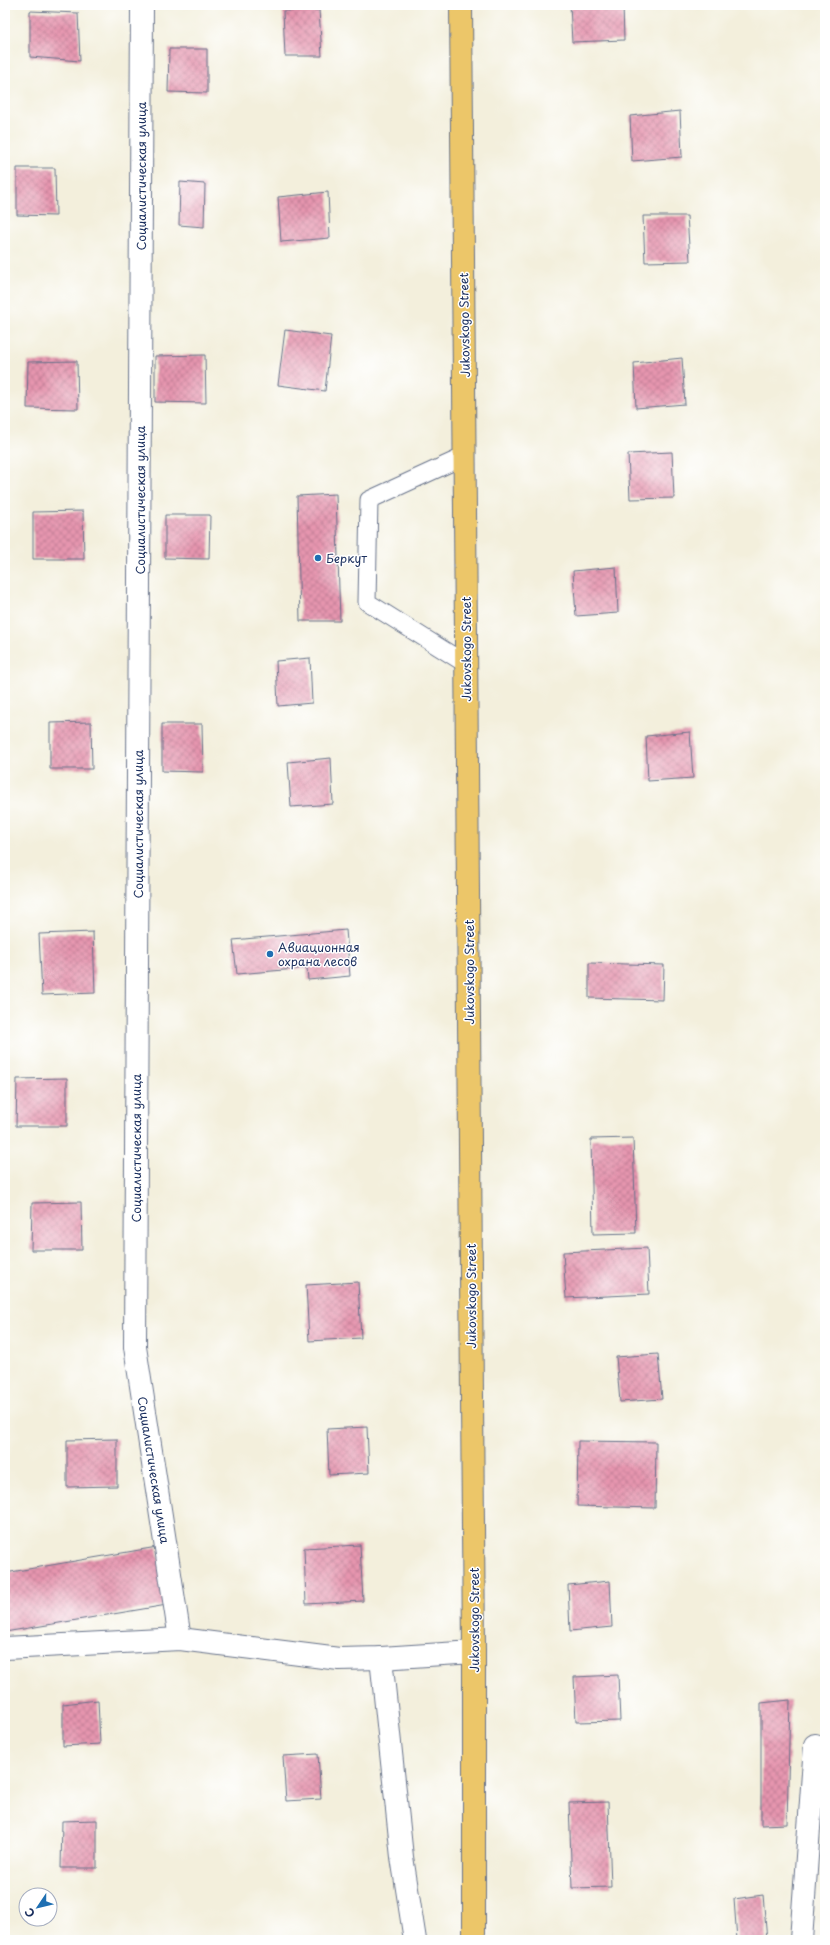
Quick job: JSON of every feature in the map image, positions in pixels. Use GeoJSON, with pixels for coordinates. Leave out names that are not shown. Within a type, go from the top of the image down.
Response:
{"type":"FeatureCollection","features":[{"type":"Feature","properties":{"kind":"main road","name":"Jukovskogo Street"},"geometry":{"type":"LineString","coordinates":[[461,5],[474,1652],[474,1940]]}},
{"type":"Feature","properties":{"kind":"street","name":"Социалистическая улица"},"geometry":{"type":"LineString","coordinates":[[142,5],[135,1346],[180,1639]]}},
{"type":"Feature","properties":{"kind":"street"},"geometry":{"type":"LineString","coordinates":[[5,1648],[180,1639],[339,1659],[474,1652]]}},
{"type":"Feature","properties":{"kind":"street"},"geometry":{"type":"LineString","coordinates":[[381,1658],[402,1857],[415,1940]]}},
{"type":"Feature","properties":{"kind":"street"},"geometry":{"type":"LineString","coordinates":[[801,1940],[815,1745]]}},
{"type":"Feature","properties":{"kind":"lane"},"geometry":{"type":"LineString","coordinates":[[465,456],[369,500],[367,602],[466,664]]}},
{"type":"Feature","properties":{"kind":"building"},"geometry":{"type":"Polygon","coordinates":[[[570,5],[623,5],[624,40],[572,42],[570,5]]]}},
{"type":"Feature","properties":{"kind":"building"},"geometry":{"type":"Polygon","coordinates":[[[319,10],[322,56],[285,56],[283,11],[319,10]]]}},
{"type":"Feature","properties":{"kind":"building"},"geometry":{"type":"Polygon","coordinates":[[[30,11],[78,13],[80,61],[30,57],[30,11]]]}},
{"type":"Feature","properties":{"kind":"building"},"geometry":{"type":"Polygon","coordinates":[[[169,49],[207,49],[207,93],[168,92],[169,49]]]}},
{"type":"Feature","properties":{"kind":"building"},"geometry":{"type":"Polygon","coordinates":[[[680,111],[682,157],[632,161],[630,116],[680,111]]]}},
{"type":"Feature","properties":{"kind":"building"},"geometry":{"type":"Polygon","coordinates":[[[17,168],[55,168],[56,216],[17,215],[17,168]]]}},
{"type":"Feature","properties":{"kind":"building"},"geometry":{"type":"Polygon","coordinates":[[[180,182],[205,184],[204,227],[179,225],[180,182]]]}},
{"type":"Feature","properties":{"kind":"building"},"geometry":{"type":"Polygon","coordinates":[[[328,192],[330,238],[281,242],[278,197],[328,192]]]}},
{"type":"Feature","properties":{"kind":"building"},"geometry":{"type":"Polygon","coordinates":[[[643,216],[687,216],[690,261],[645,262],[643,216]]]}},
{"type":"Feature","properties":{"kind":"building"},"geometry":{"type":"Polygon","coordinates":[[[285,330],[331,336],[325,391],[278,385],[285,330]]]}},
{"type":"Feature","properties":{"kind":"building"},"geometry":{"type":"Polygon","coordinates":[[[205,355],[206,403],[155,402],[155,356],[205,355]]]}},
{"type":"Feature","properties":{"kind":"building"},"geometry":{"type":"Polygon","coordinates":[[[682,358],[685,404],[636,408],[634,363],[682,358]]]}},
{"type":"Feature","properties":{"kind":"building"},"geometry":{"type":"Polygon","coordinates":[[[77,361],[78,409],[27,408],[28,362],[77,361]]]}},
{"type":"Feature","properties":{"kind":"building"},"geometry":{"type":"Polygon","coordinates":[[[672,452],[674,498],[630,499],[628,454],[672,452]]]}},
{"type":"Feature","properties":{"kind":"building","name":"Беркут"},"geometry":{"type":"Polygon","coordinates":[[[336,494],[340,621],[300,621],[297,496],[336,494]]]}},
{"type":"Feature","properties":{"kind":"building"},"geometry":{"type":"Polygon","coordinates":[[[83,511],[84,559],[33,559],[33,512],[83,511]]]}},
{"type":"Feature","properties":{"kind":"building"},"geometry":{"type":"Polygon","coordinates":[[[165,515],[210,515],[209,559],[165,558],[165,515]]]}},
{"type":"Feature","properties":{"kind":"building"},"geometry":{"type":"Polygon","coordinates":[[[616,567],[618,613],[576,616],[573,571],[616,567]]]}},
{"type":"Feature","properties":{"kind":"building"},"geometry":{"type":"Polygon","coordinates":[[[310,658],[312,703],[278,706],[276,661],[310,658]]]}},
{"type":"Feature","properties":{"kind":"building"},"geometry":{"type":"Polygon","coordinates":[[[91,722],[92,769],[50,769],[50,723],[91,722]]]}},
{"type":"Feature","properties":{"kind":"building"},"geometry":{"type":"Polygon","coordinates":[[[162,724],[202,724],[203,772],[162,771],[162,724]]]}},
{"type":"Feature","properties":{"kind":"building"},"geometry":{"type":"Polygon","coordinates":[[[690,732],[693,778],[648,781],[646,736],[690,732]]]}},
{"type":"Feature","properties":{"kind":"building"},"geometry":{"type":"Polygon","coordinates":[[[331,758],[333,804],[291,807],[288,762],[331,758]]]}},
{"type":"Feature","properties":{"kind":"building"},"geometry":{"type":"Polygon","coordinates":[[[346,930],[350,976],[308,980],[307,968],[237,974],[233,940],[346,930]]]}},
{"type":"Feature","properties":{"kind":"building"},"geometry":{"type":"Polygon","coordinates":[[[93,932],[95,993],[42,995],[39,934],[93,932]]]}},
{"type":"Feature","properties":{"kind":"building"},"geometry":{"type":"Polygon","coordinates":[[[589,963],[664,965],[663,1000],[589,998],[589,963]]]}},
{"type":"Feature","properties":{"kind":"building"},"geometry":{"type":"Polygon","coordinates":[[[67,1078],[67,1126],[16,1126],[17,1079],[67,1078]]]}},
{"type":"Feature","properties":{"kind":"building"},"geometry":{"type":"Polygon","coordinates":[[[633,1138],[636,1233],[593,1234],[591,1139],[633,1138]]]}},
{"type":"Feature","properties":{"kind":"building"},"geometry":{"type":"Polygon","coordinates":[[[81,1202],[82,1250],[31,1250],[32,1203],[81,1202]]]}},
{"type":"Feature","properties":{"kind":"building"},"geometry":{"type":"Polygon","coordinates":[[[647,1248],[649,1294],[566,1298],[563,1252],[647,1248]]]}},
{"type":"Feature","properties":{"kind":"building"},"geometry":{"type":"Polygon","coordinates":[[[358,1282],[361,1338],[309,1341],[306,1285],[358,1282]]]}},
{"type":"Feature","properties":{"kind":"building"},"geometry":{"type":"Polygon","coordinates":[[[658,1354],[662,1399],[620,1402],[616,1357],[658,1354]]]}},
{"type":"Feature","properties":{"kind":"building"},"geometry":{"type":"Polygon","coordinates":[[[367,1427],[369,1473],[329,1475],[327,1429],[367,1427]]]}},
{"type":"Feature","properties":{"kind":"building"},"geometry":{"type":"Polygon","coordinates":[[[117,1439],[117,1486],[67,1487],[67,1440],[117,1439]]]}},
{"type":"Feature","properties":{"kind":"building"},"geometry":{"type":"Polygon","coordinates":[[[578,1441],[656,1442],[655,1508],[577,1506],[578,1441]]]}},
{"type":"Feature","properties":{"kind":"building"},"geometry":{"type":"Polygon","coordinates":[[[360,1545],[363,1601],[306,1604],[304,1548],[360,1545]]]}},
{"type":"Feature","properties":{"kind":"building"},"geometry":{"type":"Polygon","coordinates":[[[157,1547],[167,1605],[5,1632],[5,1573],[157,1547]]]}},
{"type":"Feature","properties":{"kind":"building"},"geometry":{"type":"Polygon","coordinates":[[[610,1581],[612,1627],[570,1631],[568,1585],[610,1581]]]}},
{"type":"Feature","properties":{"kind":"building"},"geometry":{"type":"Polygon","coordinates":[[[618,1675],[620,1721],[576,1722],[574,1677],[618,1675]]]}},
{"type":"Feature","properties":{"kind":"building"},"geometry":{"type":"Polygon","coordinates":[[[98,1700],[100,1744],[63,1746],[63,1704],[98,1700]]]}},
{"type":"Feature","properties":{"kind":"building"},"geometry":{"type":"Polygon","coordinates":[[[790,1700],[787,1824],[761,1825],[761,1703],[790,1700]]]}},
{"type":"Feature","properties":{"kind":"building"},"geometry":{"type":"Polygon","coordinates":[[[318,1754],[321,1799],[286,1801],[283,1756],[318,1754]]]}},
{"type":"Feature","properties":{"kind":"building"},"geometry":{"type":"Polygon","coordinates":[[[608,1802],[611,1887],[572,1888],[569,1803],[608,1802]]]}},
{"type":"Feature","properties":{"kind":"building"},"geometry":{"type":"Polygon","coordinates":[[[97,1820],[97,1868],[61,1868],[62,1821],[97,1820]]]}},
{"type":"Feature","properties":{"kind":"building"},"geometry":{"type":"Polygon","coordinates":[[[763,1895],[767,1940],[737,1940],[734,1899],[763,1895]]]}},
{"type":"Feature","properties":{"kind":"place","name":"Беркут"},"geometry":{"type":"Point","coordinates":[318,558]}},
{"type":"Feature","properties":{"kind":"place","name":"Авиационная охрана лесов"},"geometry":{"type":"Point","coordinates":[270,954]}}]}
